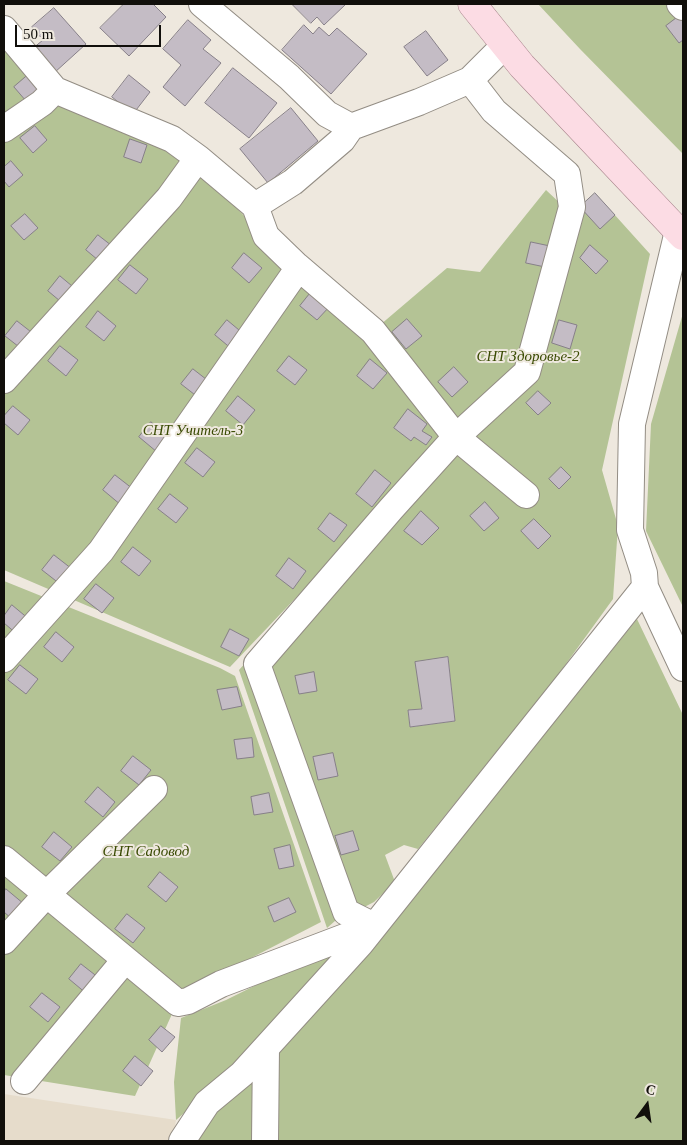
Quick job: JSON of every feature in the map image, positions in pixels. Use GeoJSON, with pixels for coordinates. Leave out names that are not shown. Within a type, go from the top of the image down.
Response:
{"type":"FeatureCollection","features":[{"type":"Feature","properties":{"kind":"main road"},"geometry":{"type":"LineString","coordinates":[[472,4],[522,66],[680,233]]}},
{"type":"Feature","properties":{"kind":"street"},"geometry":{"type":"LineString","coordinates":[[202,4],[289,77],[327,114],[351,127]]}},
{"type":"Feature","properties":{"kind":"street"},"geometry":{"type":"LineString","coordinates":[[680,4],[683,7]]}},
{"type":"Feature","properties":{"kind":"street"},"geometry":{"type":"LineString","coordinates":[[4,28],[55,90],[172,139],[198,158],[255,206],[266,236],[297,266],[373,331],[456,437],[526,495]]}},
{"type":"Feature","properties":{"kind":"street"},"geometry":{"type":"LineString","coordinates":[[255,206],[293,182],[342,140],[351,127],[419,102],[470,80],[505,44]]}},
{"type":"Feature","properties":{"kind":"street"},"geometry":{"type":"LineString","coordinates":[[374,926],[346,912],[257,664],[456,437],[527,372],[572,207],[567,174],[494,111],[470,80]]}},
{"type":"Feature","properties":{"kind":"street"},"geometry":{"type":"LineString","coordinates":[[4,129],[42,103],[55,90]]}},
{"type":"Feature","properties":{"kind":"street"},"geometry":{"type":"LineString","coordinates":[[4,380],[169,198],[198,158]]}},
{"type":"Feature","properties":{"kind":"street"},"geometry":{"type":"LineString","coordinates":[[680,233],[632,424],[630,530],[644,573],[645,587],[683,668]]}},
{"type":"Feature","properties":{"kind":"street"},"geometry":{"type":"LineString","coordinates":[[4,659],[101,551],[289,281],[297,266]]}},
{"type":"Feature","properties":{"kind":"street"},"geometry":{"type":"LineString","coordinates":[[182,1141],[207,1103],[242,1074],[361,943],[645,587]]}},
{"type":"Feature","properties":{"kind":"street"},"geometry":{"type":"LineString","coordinates":[[4,941],[46,894],[154,789]]}},
{"type":"Feature","properties":{"kind":"street"},"geometry":{"type":"LineString","coordinates":[[4,859],[178,1003],[188,1001],[221,984],[374,926]]}},
{"type":"Feature","properties":{"kind":"street"},"geometry":{"type":"LineString","coordinates":[[24,1082],[125,960]]}},
{"type":"Feature","properties":{"kind":"street"},"geometry":{"type":"LineString","coordinates":[[264,1141],[266,1048]]}},
{"type":"Feature","properties":{"kind":"shaded area"},"geometry":{"type":"Polygon","coordinates":[[[4,1094],[176,1120],[173,1141],[4,1141],[4,1094]]]}},
{"type":"Feature","properties":{"kind":"green space"},"geometry":{"type":"Polygon","coordinates":[[[538,4],[683,4],[683,154],[580,49],[538,4]]]}},
{"type":"Feature","properties":{"kind":"green space"},"geometry":{"type":"Polygon","coordinates":[[[4,34],[50,89],[191,160],[288,262],[373,331],[447,268],[480,272],[546,190],[564,207],[580,207],[595,193],[650,254],[602,470],[618,526],[613,599],[555,679],[418,849],[404,845],[385,855],[395,882],[374,902],[343,918],[344,913],[327,928],[239,670],[425,462],[230,667],[4,570],[4,34]],[[448,657],[416,662],[422,709],[408,711],[410,727],[455,721],[448,657]]]}},
{"type":"Feature","properties":{"kind":"green space"},"geometry":{"type":"Polygon","coordinates":[[[683,313],[683,607],[646,531],[651,424],[683,313]]]}},
{"type":"Feature","properties":{"kind":"green space","name":"СНТ Садовод"},"geometry":{"type":"Polygon","coordinates":[[[4,581],[220,668],[235,676],[321,922],[181,994],[135,1096],[4,1075],[4,581]]]}},
{"type":"Feature","properties":{"kind":"green space"},"geometry":{"type":"Polygon","coordinates":[[[637,619],[683,715],[683,1141],[191,1141],[214,1109],[404,908],[637,619]]]}},
{"type":"Feature","properties":{"kind":"green space"},"geometry":{"type":"Polygon","coordinates":[[[345,941],[352,942],[204,1096],[176,1120],[174,1082],[181,1018],[226,1000],[345,941]]]}},
{"type":"Feature","properties":{"kind":"building"},"geometry":{"type":"Polygon","coordinates":[[[124,4],[153,4],[166,17],[129,56],[100,28],[124,4]]]}},
{"type":"Feature","properties":{"kind":"building"},"geometry":{"type":"Polygon","coordinates":[[[292,4],[346,4],[324,25],[317,17],[311,23],[292,4]]]}},
{"type":"Feature","properties":{"kind":"building"},"geometry":{"type":"Polygon","coordinates":[[[54,8],[86,44],[54,73],[32,49],[43,40],[32,27],[54,8]]]}},
{"type":"Feature","properties":{"kind":"building"},"geometry":{"type":"Polygon","coordinates":[[[683,13],[683,40],[679,43],[666,26],[683,13]]]}},
{"type":"Feature","properties":{"kind":"building"},"geometry":{"type":"Polygon","coordinates":[[[188,20],[211,40],[203,49],[221,63],[185,106],[163,87],[181,65],[163,49],[188,20]]]}},
{"type":"Feature","properties":{"kind":"building"},"geometry":{"type":"Polygon","coordinates":[[[304,25],[313,34],[319,27],[329,36],[337,28],[367,54],[331,94],[282,50],[304,25]]]}},
{"type":"Feature","properties":{"kind":"building"},"geometry":{"type":"Polygon","coordinates":[[[426,31],[448,60],[427,76],[404,47],[426,31]]]}},
{"type":"Feature","properties":{"kind":"building"},"geometry":{"type":"Polygon","coordinates":[[[233,68],[277,103],[249,138],[205,103],[233,68]]]}},
{"type":"Feature","properties":{"kind":"building"},"geometry":{"type":"Polygon","coordinates":[[[28,75],[40,89],[26,101],[14,87],[28,75]]]}},
{"type":"Feature","properties":{"kind":"building"},"geometry":{"type":"Polygon","coordinates":[[[129,75],[150,92],[133,114],[112,97],[129,75]]]}},
{"type":"Feature","properties":{"kind":"building"},"geometry":{"type":"Polygon","coordinates":[[[291,108],[318,141],[268,183],[240,149],[291,108]]]}},
{"type":"Feature","properties":{"kind":"building"},"geometry":{"type":"Polygon","coordinates":[[[35,126],[47,140],[33,153],[20,138],[35,126]]]}},
{"type":"Feature","properties":{"kind":"building"},"geometry":{"type":"Polygon","coordinates":[[[130,139],[147,145],[141,163],[124,157],[130,139]]]}},
{"type":"Feature","properties":{"kind":"building"},"geometry":{"type":"Polygon","coordinates":[[[11,161],[23,175],[9,187],[4,181],[4,167],[11,161]]]}},
{"type":"Feature","properties":{"kind":"building"},"geometry":{"type":"Polygon","coordinates":[[[595,193],[615,215],[600,229],[580,207],[595,193]]]}},
{"type":"Feature","properties":{"kind":"building"},"geometry":{"type":"Polygon","coordinates":[[[25,214],[38,228],[24,240],[11,226],[25,214]]]}},
{"type":"Feature","properties":{"kind":"building"},"geometry":{"type":"Polygon","coordinates":[[[98,235],[116,249],[104,265],[86,250],[98,235]]]}},
{"type":"Feature","properties":{"kind":"building"},"geometry":{"type":"Polygon","coordinates":[[[531,242],[550,246],[545,267],[526,263],[531,242]]]}},
{"type":"Feature","properties":{"kind":"building"},"geometry":{"type":"Polygon","coordinates":[[[590,245],[608,261],[596,274],[580,258],[590,245]]]}},
{"type":"Feature","properties":{"kind":"building"},"geometry":{"type":"Polygon","coordinates":[[[244,253],[262,268],[249,283],[232,268],[244,253]]]}},
{"type":"Feature","properties":{"kind":"building"},"geometry":{"type":"Polygon","coordinates":[[[130,265],[148,279],[136,294],[118,280],[130,265]]]}},
{"type":"Feature","properties":{"kind":"building"},"geometry":{"type":"Polygon","coordinates":[[[60,276],[78,291],[66,306],[48,291],[60,276]]]}},
{"type":"Feature","properties":{"kind":"building"},"geometry":{"type":"Polygon","coordinates":[[[312,291],[330,306],[317,320],[300,306],[312,291]]]}},
{"type":"Feature","properties":{"kind":"building"},"geometry":{"type":"Polygon","coordinates":[[[98,311],[116,326],[104,341],[86,327],[98,311]]]}},
{"type":"Feature","properties":{"kind":"building"},"geometry":{"type":"Polygon","coordinates":[[[407,319],[422,336],[406,349],[392,332],[407,319]]]}},
{"type":"Feature","properties":{"kind":"building"},"geometry":{"type":"Polygon","coordinates":[[[227,320],[245,335],[233,350],[215,335],[227,320]]]}},
{"type":"Feature","properties":{"kind":"building"},"geometry":{"type":"Polygon","coordinates":[[[559,320],[577,325],[570,349],[552,343],[559,320]]]}},
{"type":"Feature","properties":{"kind":"building"},"geometry":{"type":"Polygon","coordinates":[[[17,321],[35,335],[23,350],[5,336],[17,321]]]}},
{"type":"Feature","properties":{"kind":"building"},"geometry":{"type":"Polygon","coordinates":[[[60,346],[78,360],[66,376],[48,361],[60,346]]]}},
{"type":"Feature","properties":{"kind":"building"},"geometry":{"type":"Polygon","coordinates":[[[289,356],[307,370],[295,385],[277,371],[289,356]]]}},
{"type":"Feature","properties":{"kind":"building"},"geometry":{"type":"Polygon","coordinates":[[[370,359],[387,373],[373,389],[357,376],[370,359]]]}},
{"type":"Feature","properties":{"kind":"building"},"geometry":{"type":"Polygon","coordinates":[[[454,367],[468,382],[452,397],[438,382],[454,367]]]}},
{"type":"Feature","properties":{"kind":"building"},"geometry":{"type":"Polygon","coordinates":[[[193,369],[211,383],[199,398],[181,384],[193,369]]]}},
{"type":"Feature","properties":{"kind":"building"},"geometry":{"type":"Polygon","coordinates":[[[538,391],[551,403],[538,415],[526,403],[538,391]]]}},
{"type":"Feature","properties":{"kind":"building"},"geometry":{"type":"Polygon","coordinates":[[[238,396],[255,410],[243,425],[226,411],[238,396]]]}},
{"type":"Feature","properties":{"kind":"building"},"geometry":{"type":"Polygon","coordinates":[[[13,406],[30,420],[18,435],[4,423],[4,416],[13,406]]]}},
{"type":"Feature","properties":{"kind":"building"},"geometry":{"type":"Polygon","coordinates":[[[408,409],[427,424],[422,431],[432,437],[426,445],[414,437],[411,441],[394,428],[408,409]]]}},
{"type":"Feature","properties":{"kind":"building"},"geometry":{"type":"Polygon","coordinates":[[[151,422],[169,437],[157,452],[139,437],[151,422]]]}},
{"type":"Feature","properties":{"kind":"building"},"geometry":{"type":"Polygon","coordinates":[[[197,448],[215,462],[203,477],[185,463],[197,448]]]}},
{"type":"Feature","properties":{"kind":"building"},"geometry":{"type":"Polygon","coordinates":[[[561,467],[571,477],[559,489],[549,479],[561,467]]]}},
{"type":"Feature","properties":{"kind":"building"},"geometry":{"type":"Polygon","coordinates":[[[375,470],[391,483],[372,507],[356,494],[375,470]]]}},
{"type":"Feature","properties":{"kind":"building"},"geometry":{"type":"Polygon","coordinates":[[[115,475],[133,489],[121,505],[103,490],[115,475]]]}},
{"type":"Feature","properties":{"kind":"building"},"geometry":{"type":"Polygon","coordinates":[[[170,494],[188,508],[176,523],[158,509],[170,494]]]}},
{"type":"Feature","properties":{"kind":"building"},"geometry":{"type":"Polygon","coordinates":[[[485,502],[499,518],[484,531],[470,516],[485,502]]]}},
{"type":"Feature","properties":{"kind":"building"},"geometry":{"type":"Polygon","coordinates":[[[421,511],[439,528],[422,545],[404,531],[421,511]]]}},
{"type":"Feature","properties":{"kind":"building"},"geometry":{"type":"Polygon","coordinates":[[[330,513],[347,525],[334,542],[318,529],[330,513]]]}},
{"type":"Feature","properties":{"kind":"building"},"geometry":{"type":"Polygon","coordinates":[[[534,519],[551,536],[538,549],[521,531],[534,519]]]}},
{"type":"Feature","properties":{"kind":"building"},"geometry":{"type":"Polygon","coordinates":[[[133,547],[151,561],[139,576],[121,562],[133,547]]]}},
{"type":"Feature","properties":{"kind":"building"},"geometry":{"type":"Polygon","coordinates":[[[54,555],[72,569],[60,584],[42,570],[54,555]]]}},
{"type":"Feature","properties":{"kind":"building"},"geometry":{"type":"Polygon","coordinates":[[[289,558],[306,571],[293,589],[276,576],[289,558]]]}},
{"type":"Feature","properties":{"kind":"building"},"geometry":{"type":"Polygon","coordinates":[[[96,584],[114,598],[102,613],[84,599],[96,584]]]}},
{"type":"Feature","properties":{"kind":"building"},"geometry":{"type":"Polygon","coordinates":[[[12,605],[30,620],[18,635],[4,623],[4,616],[12,605]]]}},
{"type":"Feature","properties":{"kind":"building"},"geometry":{"type":"Polygon","coordinates":[[[230,629],[249,639],[239,656],[221,647],[230,629]]]}},
{"type":"Feature","properties":{"kind":"building"},"geometry":{"type":"Polygon","coordinates":[[[56,632],[74,647],[62,662],[44,647],[56,632]]]}},
{"type":"Feature","properties":{"kind":"building"},"geometry":{"type":"Polygon","coordinates":[[[448,657],[455,721],[410,727],[408,710],[422,709],[415,662],[448,657]]]}},
{"type":"Feature","properties":{"kind":"building"},"geometry":{"type":"Polygon","coordinates":[[[20,665],[38,679],[26,694],[8,680],[20,665]]]}},
{"type":"Feature","properties":{"kind":"building"},"geometry":{"type":"Polygon","coordinates":[[[314,672],[317,691],[299,694],[295,676],[314,672]]]}},
{"type":"Feature","properties":{"kind":"building"},"geometry":{"type":"Polygon","coordinates":[[[237,687],[242,706],[222,710],[217,690],[237,687]]]}},
{"type":"Feature","properties":{"kind":"building"},"geometry":{"type":"Polygon","coordinates":[[[252,738],[254,757],[237,759],[234,740],[252,738]]]}},
{"type":"Feature","properties":{"kind":"building"},"geometry":{"type":"Polygon","coordinates":[[[333,753],[338,776],[318,780],[313,757],[333,753]]]}},
{"type":"Feature","properties":{"kind":"building"},"geometry":{"type":"Polygon","coordinates":[[[133,756],[151,770],[139,785],[121,771],[133,756]]]}},
{"type":"Feature","properties":{"kind":"building"},"geometry":{"type":"Polygon","coordinates":[[[98,787],[115,802],[103,817],[85,802],[98,787]]]}},
{"type":"Feature","properties":{"kind":"building"},"geometry":{"type":"Polygon","coordinates":[[[269,793],[273,812],[254,815],[251,797],[269,793]]]}},
{"type":"Feature","properties":{"kind":"building"},"geometry":{"type":"Polygon","coordinates":[[[353,831],[359,850],[341,855],[335,836],[353,831]]]}},
{"type":"Feature","properties":{"kind":"building"},"geometry":{"type":"Polygon","coordinates":[[[54,832],[72,847],[60,861],[42,847],[54,832]]]}},
{"type":"Feature","properties":{"kind":"building"},"geometry":{"type":"Polygon","coordinates":[[[290,845],[294,866],[279,869],[274,849],[290,845]]]}},
{"type":"Feature","properties":{"kind":"building"},"geometry":{"type":"Polygon","coordinates":[[[160,872],[178,887],[166,902],[148,887],[160,872]]]}},
{"type":"Feature","properties":{"kind":"building"},"geometry":{"type":"Polygon","coordinates":[[[6,889],[24,904],[12,919],[4,912],[4,892],[6,889]]]}},
{"type":"Feature","properties":{"kind":"building"},"geometry":{"type":"Polygon","coordinates":[[[289,898],[296,912],[274,922],[268,907],[289,898]]]}},
{"type":"Feature","properties":{"kind":"building"},"geometry":{"type":"Polygon","coordinates":[[[127,914],[145,928],[133,943],[115,929],[127,914]]]}},
{"type":"Feature","properties":{"kind":"building"},"geometry":{"type":"Polygon","coordinates":[[[81,964],[99,978],[87,994],[69,979],[81,964]]]}},
{"type":"Feature","properties":{"kind":"building"},"geometry":{"type":"Polygon","coordinates":[[[42,993],[60,1007],[48,1022],[30,1007],[42,993]]]}},
{"type":"Feature","properties":{"kind":"building"},"geometry":{"type":"Polygon","coordinates":[[[161,1026],[175,1037],[162,1052],[149,1040],[161,1026]]]}},
{"type":"Feature","properties":{"kind":"building"},"geometry":{"type":"Polygon","coordinates":[[[135,1056],[153,1071],[141,1086],[123,1071],[135,1056]]]}},
{"type":"Feature","properties":{"kind":"park label","name":"СНТ Здоровье-2"},"geometry":{"type":"Point","coordinates":[528,357]}},
{"type":"Feature","properties":{"kind":"park label","name":"СНТ Учитель-3"},"geometry":{"type":"Point","coordinates":[193,431]}}]}
